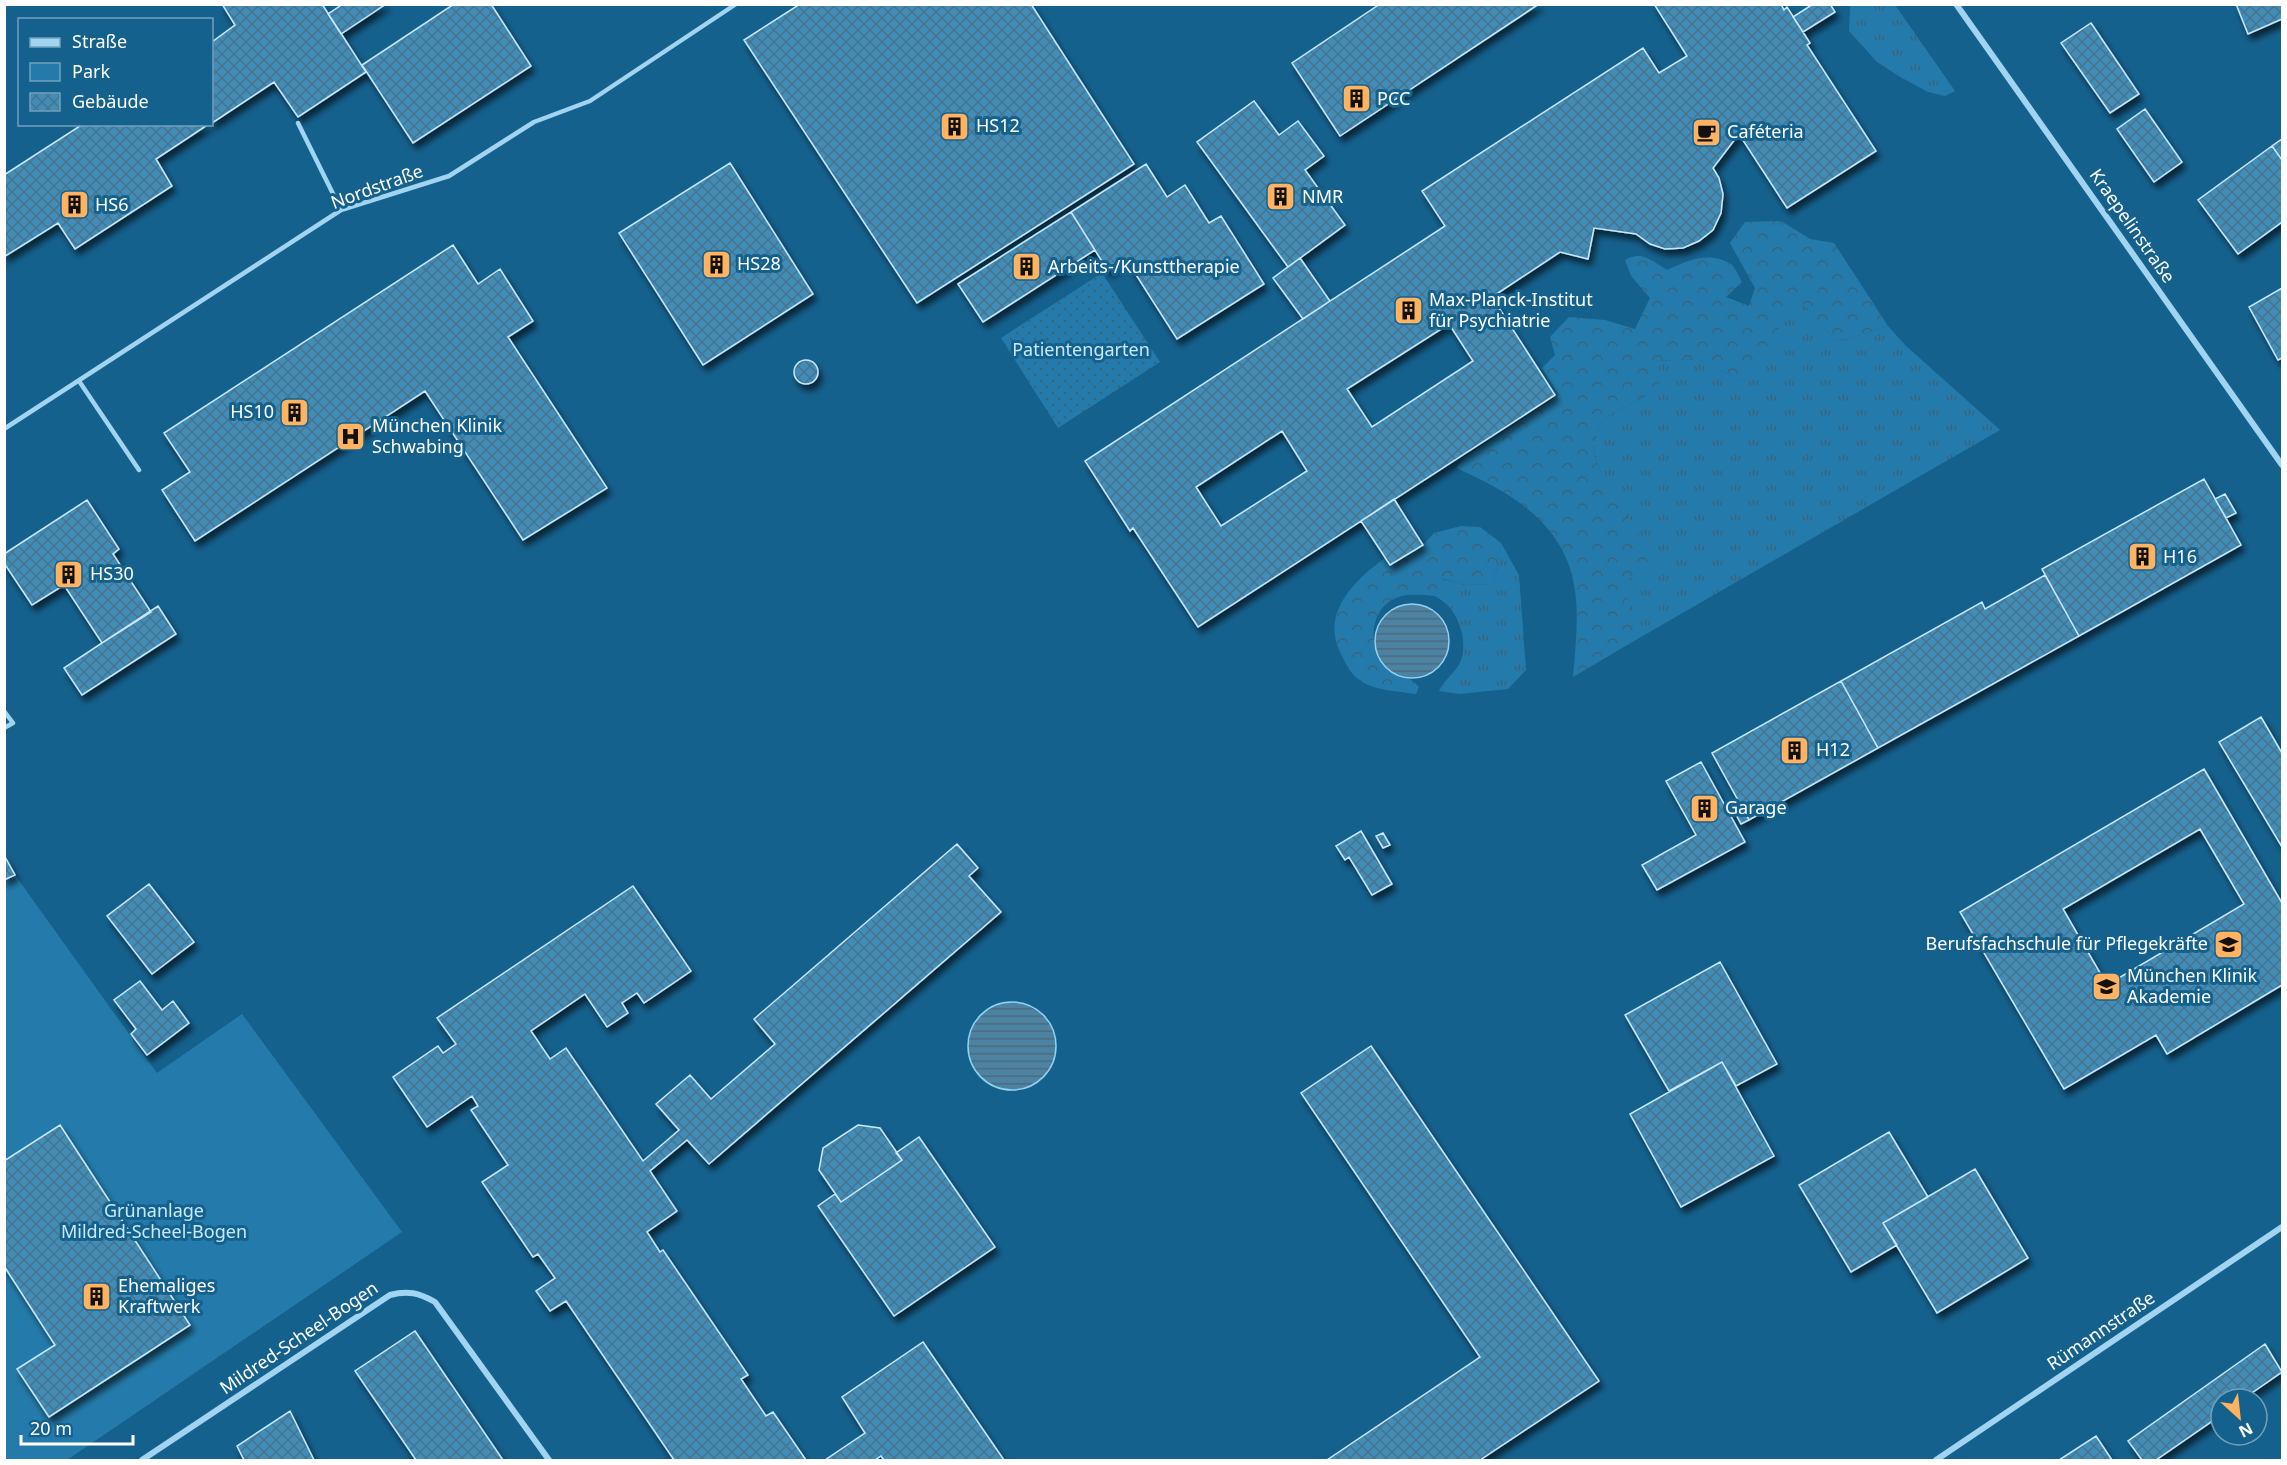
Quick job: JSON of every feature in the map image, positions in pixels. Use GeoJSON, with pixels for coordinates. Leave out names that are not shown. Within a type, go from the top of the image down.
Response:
{"type":"FeatureCollection","features":[{"type":"Feature","properties":{"kind":"street","name":"Kraepelinstraße"},"geometry":{"type":"LineString","coordinates":[[1956,4],[2283,465]]}},
{"type":"Feature","properties":{"kind":"street","name":"Rümannstraße"},"geometry":{"type":"LineString","coordinates":[[1936,1461],[2283,1227]]}},
{"type":"Feature","properties":{"kind":"street","name":"Mildred-Scheel-Bogen"},"geometry":{"type":"LineString","coordinates":[[142,1461],[390,1295],[402,1291],[419,1293],[435,1302],[549,1461]]}},
{"type":"Feature","properties":{"kind":"lane","name":"Nordstraße"},"geometry":{"type":"LineString","coordinates":[[4,429],[341,210],[449,176],[534,122],[590,101],[736,4]]}},
{"type":"Feature","properties":{"kind":"lane"},"geometry":{"type":"LineString","coordinates":[[298,123],[341,210]]}},
{"type":"Feature","properties":{"kind":"lane"},"geometry":{"type":"LineString","coordinates":[[79,381],[139,470]]}},
{"type":"Feature","properties":{"kind":"lane"},"geometry":{"type":"LineString","coordinates":[[4,711],[13,723],[4,728]]}},
{"type":"Feature","properties":{"kind":"green space"},"geometry":{"type":"Polygon","coordinates":[[[1854,5],[1895,5],[1955,91],[1945,96],[1928,92],[1877,62],[1849,31],[1850,7],[1854,5]]]}},
{"type":"Feature","properties":{"kind":"green space"},"geometry":{"type":"Polygon","coordinates":[[[1781,221],[1810,239],[1834,243],[1888,326],[1847,339],[1835,340],[1801,301],[1778,318],[1780,339],[1745,382],[1697,359],[1655,361],[1660,388],[1606,417],[1596,433],[1594,454],[1604,481],[1657,563],[1626,581],[1634,641],[1573,677],[1577,622],[1576,595],[1570,568],[1562,550],[1539,519],[1524,506],[1491,485],[1456,468],[1465,457],[1559,395],[1542,368],[1555,355],[1550,337],[1569,317],[1605,320],[1635,329],[1650,298],[1631,276],[1625,260],[1642,256],[1667,270],[1699,258],[1715,258],[1724,261],[1732,265],[1742,282],[1726,297],[1749,306],[1755,288],[1730,243],[1745,222],[1781,221]]]}},
{"type":"Feature","properties":{"kind":"green space","name":"Patientengarten"},"geometry":{"type":"Polygon","coordinates":[[[1102,273],[1160,362],[1058,428],[1001,338],[1102,273]]]}},
{"type":"Feature","properties":{"kind":"green space"},"geometry":{"type":"Polygon","coordinates":[[[1801,301],[1835,340],[1847,339],[1888,326],[1905,345],[2000,430],[1634,641],[1625,581],[1656,563],[1604,481],[1594,454],[1596,433],[1606,417],[1660,388],[1654,361],[1697,359],[1745,382],[1778,318],[1801,301]]]}},
{"type":"Feature","properties":{"kind":"green space"},"geometry":{"type":"Polygon","coordinates":[[[1461,526],[1480,527],[1501,543],[1494,584],[1464,585],[1441,578],[1435,596],[1402,596],[1392,600],[1378,615],[1375,625],[1375,646],[1378,656],[1389,670],[1409,679],[1419,687],[1416,694],[1378,688],[1364,683],[1353,674],[1346,663],[1335,637],[1338,610],[1344,598],[1363,576],[1385,558],[1390,565],[1423,545],[1434,533],[1461,526]]]}},
{"type":"Feature","properties":{"kind":"green space"},"geometry":{"type":"Polygon","coordinates":[[[1501,543],[1519,575],[1526,670],[1508,689],[1459,694],[1439,691],[1459,665],[1463,651],[1458,620],[1447,604],[1435,596],[1440,578],[1464,585],[1494,584],[1501,543]]]}},
{"type":"Feature","properties":{"kind":"green space","name":"Grünanlage Mildred-Scheel-Bogen"},"geometry":{"type":"Polygon","coordinates":[[[15,875],[157,1073],[242,1014],[402,1232],[67,1460],[5,1460],[4,880],[15,875]]]}},
{"type":"Feature","properties":{"kind":"shaded area"},"geometry":{"type":"Polygon","coordinates":[[[1412,604],[1426,607],[1438,615],[1446,627],[1449,641],[1446,655],[1438,667],[1426,675],[1412,678],[1398,675],[1386,667],[1378,655],[1375,641],[1378,627],[1386,615],[1398,607],[1412,604]]]}},
{"type":"Feature","properties":{"kind":"shaded area"},"geometry":{"type":"Polygon","coordinates":[[[1012,1002],[1029,1005],[1043,1015],[1053,1029],[1056,1046],[1053,1063],[1043,1077],[1029,1087],[1012,1090],[995,1087],[981,1077],[971,1063],[968,1046],[971,1029],[981,1015],[995,1005],[1012,1002]]]}},
{"type":"Feature","properties":{"kind":"building"},"geometry":{"type":"Polygon","coordinates":[[[222,4],[322,4],[366,72],[298,117],[274,82],[213,122],[213,41],[235,25],[222,4]]]}},
{"type":"Feature","properties":{"kind":"building"},"geometry":{"type":"Polygon","coordinates":[[[343,4],[386,4],[341,34],[328,14],[343,4]]]}},
{"type":"Feature","properties":{"kind":"building"},"geometry":{"type":"Polygon","coordinates":[[[454,4],[491,4],[531,66],[413,143],[362,65],[454,4]]]}},
{"type":"Feature","properties":{"kind":"building","name":"HS12"},"geometry":{"type":"Polygon","coordinates":[[[800,4],[1031,4],[1134,164],[917,303],[744,40],[800,4]]]}},
{"type":"Feature","properties":{"kind":"building","name":"PCC"},"geometry":{"type":"Polygon","coordinates":[[[1380,4],[1539,4],[1340,136],[1292,63],[1380,4]]]}},
{"type":"Feature","properties":{"kind":"building","name":"Max-Planck-Institut für Psychiatrie"},"geometry":{"type":"Polygon","coordinates":[[[1654,4],[1781,4],[1784,10],[1787,7],[1810,43],[1807,45],[1876,151],[1787,208],[1739,134],[1713,168],[1719,178],[1723,194],[1721,213],[1713,230],[1699,241],[1683,248],[1665,249],[1650,244],[1636,234],[1594,228],[1588,259],[1560,252],[1492,297],[1555,395],[1198,627],[1133,528],[1130,531],[1085,461],[1445,226],[1422,191],[1643,48],[1659,73],[1687,56],[1654,4]],[[1449,324],[1347,389],[1372,427],[1473,361],[1449,324]],[[1282,431],[1196,487],[1221,526],[1307,471],[1282,431]]]}},
{"type":"Feature","properties":{"kind":"building"},"geometry":{"type":"Polygon","coordinates":[[[1813,4],[1830,4],[1835,12],[1803,32],[1793,17],[1813,4]]]}},
{"type":"Feature","properties":{"kind":"building"},"geometry":{"type":"Polygon","coordinates":[[[2236,4],[2282,4],[2282,19],[2248,34],[2236,4]]]}},
{"type":"Feature","properties":{"kind":"building"},"geometry":{"type":"Polygon","coordinates":[[[2091,23],[2139,94],[2110,113],[2061,43],[2091,23]]]}},
{"type":"Feature","properties":{"kind":"building","name":"NMR"},"geometry":{"type":"Polygon","coordinates":[[[1254,101],[1279,135],[1298,121],[1324,156],[1305,170],[1345,225],[1288,267],[1197,142],[1254,101]]]}},
{"type":"Feature","properties":{"kind":"building"},"geometry":{"type":"Polygon","coordinates":[[[2145,109],[2182,162],[2154,182],[2117,129],[2145,109]]]}},
{"type":"Feature","properties":{"kind":"building","name":"HS6"},"geometry":{"type":"Polygon","coordinates":[[[80,126],[206,126],[156,159],[172,186],[75,249],[58,223],[4,257],[4,175],[80,126]]]}},
{"type":"Feature","properties":{"kind":"building"},"geometry":{"type":"Polygon","coordinates":[[[2282,139],[2282,160],[2272,146],[2282,139]]]}},
{"type":"Feature","properties":{"kind":"building"},"geometry":{"type":"Polygon","coordinates":[[[2272,146],[2282,160],[2282,222],[2238,254],[2198,200],[2272,146]]]}},
{"type":"Feature","properties":{"kind":"building","name":"HS28"},"geometry":{"type":"Polygon","coordinates":[[[730,163],[813,294],[703,365],[619,233],[730,163]]]}},
{"type":"Feature","properties":{"kind":"building"},"geometry":{"type":"Polygon","coordinates":[[[1146,164],[1167,197],[1185,185],[1209,223],[1221,216],[1264,284],[1177,339],[1126,259],[1108,271],[1071,212],[1146,164]]]}},
{"type":"Feature","properties":{"kind":"building","name":"Arbeits-/Kunsttherapie"},"geometry":{"type":"Polygon","coordinates":[[[1071,212],[1095,250],[983,322],[958,284],[1071,212]]]}},
{"type":"Feature","properties":{"kind":"building","name":"HS10"},"geometry":{"type":"Polygon","coordinates":[[[453,245],[478,284],[500,269],[533,321],[508,337],[607,488],[523,540],[425,391],[195,541],[162,490],[190,472],[164,433],[453,245]]]}},
{"type":"Feature","properties":{"kind":"building"},"geometry":{"type":"Polygon","coordinates":[[[1300,258],[1330,301],[1303,319],[1273,278],[1300,258]]]}},
{"type":"Feature","properties":{"kind":"building"},"geometry":{"type":"Polygon","coordinates":[[[2282,288],[2282,358],[2278,360],[2249,307],[2282,288]]]}},
{"type":"Feature","properties":{"kind":"building"},"geometry":{"type":"Polygon","coordinates":[[[806,360],[815,363],[818,372],[815,381],[806,384],[797,381],[794,372],[797,363],[806,360]]]}},
{"type":"Feature","properties":{"kind":"building","name":"H16"},"geometry":{"type":"Polygon","coordinates":[[[2204,479],[2241,545],[2079,636],[2042,569],[2204,479]]]}},
{"type":"Feature","properties":{"kind":"building"},"geometry":{"type":"Polygon","coordinates":[[[2225,494],[2236,513],[2226,518],[2215,499],[2225,494]]]}},
{"type":"Feature","properties":{"kind":"building"},"geometry":{"type":"Polygon","coordinates":[[[1394,499],[1423,545],[1390,565],[1361,521],[1394,499]]]}},
{"type":"Feature","properties":{"kind":"building","name":"HS30"},"geometry":{"type":"Polygon","coordinates":[[[87,500],[119,549],[113,554],[151,612],[102,643],[64,585],[32,605],[4,563],[4,554],[87,500]]]}},
{"type":"Feature","properties":{"kind":"building"},"geometry":{"type":"Polygon","coordinates":[[[2045,575],[2079,636],[1878,748],[1841,681],[1982,602],[1985,609],[2045,575]]]}},
{"type":"Feature","properties":{"kind":"building"},"geometry":{"type":"Polygon","coordinates":[[[158,606],[176,634],[82,695],[64,668],[158,606]]]}},
{"type":"Feature","properties":{"kind":"building","name":"H12"},"geometry":{"type":"Polygon","coordinates":[[[1841,681],[1878,748],[1749,820],[1712,753],[1841,681]]]}},
{"type":"Feature","properties":{"kind":"building"},"geometry":{"type":"Polygon","coordinates":[[[2261,717],[2282,753],[2282,847],[2219,742],[2261,717]]]}},
{"type":"Feature","properties":{"kind":"building","name":"Garage"},"geometry":{"type":"Polygon","coordinates":[[[1701,762],[1745,842],[1657,890],[1642,865],[1696,835],[1666,781],[1701,762]]]}},
{"type":"Feature","properties":{"kind":"building","name":"Berufsfachschule für Pflegekräfte"},"geometry":{"type":"Polygon","coordinates":[[[2204,769],[2282,903],[2282,985],[2167,1054],[2156,1035],[2064,1089],[1960,912],[2204,769]],[[2200,829],[2063,909],[2107,985],[2244,904],[2200,829]]]}},
{"type":"Feature","properties":{"kind":"building"},"geometry":{"type":"Polygon","coordinates":[[[1741,805],[1749,820],[1741,824],[1733,809],[1741,805]]]}},
{"type":"Feature","properties":{"kind":"building"},"geometry":{"type":"Polygon","coordinates":[[[1361,831],[1392,884],[1372,895],[1349,857],[1345,860],[1336,846],[1361,831]]]}},
{"type":"Feature","properties":{"kind":"building"},"geometry":{"type":"Polygon","coordinates":[[[1383,833],[1390,845],[1383,848],[1376,836],[1383,833]]]}},
{"type":"Feature","properties":{"kind":"building"},"geometry":{"type":"Polygon","coordinates":[[[957,844],[978,868],[969,876],[1001,912],[709,1164],[687,1140],[650,1171],[677,1211],[647,1232],[660,1252],[663,1250],[748,1375],[741,1379],[766,1416],[773,1412],[806,1460],[674,1460],[566,1301],[550,1311],[536,1291],[555,1278],[538,1254],[533,1257],[482,1182],[508,1165],[471,1110],[478,1106],[472,1096],[427,1127],[393,1077],[438,1046],[443,1053],[456,1044],[437,1018],[633,886],[691,971],[644,1003],[637,993],[622,1003],[628,1013],[607,1027],[585,994],[531,1031],[550,1059],[566,1048],[643,1161],[679,1130],[656,1104],[690,1075],[711,1099],[775,1044],[754,1019],[957,844]]]}},
{"type":"Feature","properties":{"kind":"building"},"geometry":{"type":"Polygon","coordinates":[[[4,855],[15,875],[4,880],[4,855]]]}},
{"type":"Feature","properties":{"kind":"building"},"geometry":{"type":"Polygon","coordinates":[[[149,884],[194,942],[152,974],[107,916],[149,884]]]}},
{"type":"Feature","properties":{"kind":"building"},"geometry":{"type":"Polygon","coordinates":[[[1720,962],[1777,1064],[1736,1086],[1722,1062],[1669,1091],[1625,1015],[1720,962]]]}},
{"type":"Feature","properties":{"kind":"building"},"geometry":{"type":"Polygon","coordinates":[[[140,981],[162,1010],[173,1001],[189,1023],[147,1055],[131,1034],[136,1029],[114,1000],[140,981]]]}},
{"type":"Feature","properties":{"kind":"building"},"geometry":{"type":"Polygon","coordinates":[[[1371,1046],[1599,1381],[1480,1460],[1327,1460],[1480,1357],[1301,1093],[1371,1046]]]}},
{"type":"Feature","properties":{"kind":"building"},"geometry":{"type":"Polygon","coordinates":[[[1722,1062],[1774,1156],[1681,1207],[1630,1114],[1722,1062]]]}},
{"type":"Feature","properties":{"kind":"building","name":"Ehemaliges Kraftwerk"},"geometry":{"type":"Polygon","coordinates":[[[60,1125],[190,1325],[49,1417],[17,1369],[55,1345],[4,1266],[4,1161],[60,1125]]]}},
{"type":"Feature","properties":{"kind":"building"},"geometry":{"type":"Polygon","coordinates":[[[858,1125],[880,1128],[902,1160],[841,1202],[819,1170],[823,1148],[858,1125]]]}},
{"type":"Feature","properties":{"kind":"building"},"geometry":{"type":"Polygon","coordinates":[[[1889,1132],[1928,1197],[1883,1223],[1897,1245],[1851,1272],[1799,1185],[1889,1132]]]}},
{"type":"Feature","properties":{"kind":"building"},"geometry":{"type":"Polygon","coordinates":[[[919,1137],[995,1247],[894,1316],[818,1206],[835,1194],[841,1202],[902,1160],[896,1153],[919,1137]]]}},
{"type":"Feature","properties":{"kind":"building"},"geometry":{"type":"Polygon","coordinates":[[[1975,1169],[2028,1258],[1937,1313],[1883,1223],[1975,1169]]]}},
{"type":"Feature","properties":{"kind":"building"},"geometry":{"type":"Polygon","coordinates":[[[415,1331],[503,1460],[416,1460],[355,1371],[415,1331]]]}},
{"type":"Feature","properties":{"kind":"building"},"geometry":{"type":"Polygon","coordinates":[[[923,1342],[1004,1460],[884,1460],[881,1456],[875,1460],[825,1460],[865,1433],[842,1397],[923,1342]]]}},
{"type":"Feature","properties":{"kind":"building"},"geometry":{"type":"Polygon","coordinates":[[[2265,1344],[2282,1372],[2260,1387],[2209,1387],[2209,1423],[2156,1460],[2142,1460],[2128,1441],[2265,1344]]]}},
{"type":"Feature","properties":{"kind":"building"},"geometry":{"type":"Polygon","coordinates":[[[290,1411],[314,1460],[244,1460],[237,1446],[290,1411]]]}},
{"type":"Feature","properties":{"kind":"building"},"geometry":{"type":"Polygon","coordinates":[[[2096,1436],[2112,1460],[2059,1460],[2096,1436]]]}},
{"type":"Feature","properties":{"kind":"place","name":"PCC"},"geometry":{"type":"Point","coordinates":[1356,99]}},
{"type":"Feature","properties":{"kind":"place","name":"HS12"},"geometry":{"type":"Point","coordinates":[955,126]}},
{"type":"Feature","properties":{"kind":"place","name":"Caféteria"},"geometry":{"type":"Point","coordinates":[1706,132]}},
{"type":"Feature","properties":{"kind":"place","name":"NMR"},"geometry":{"type":"Point","coordinates":[1281,197]}},
{"type":"Feature","properties":{"kind":"place","name":"HS6"},"geometry":{"type":"Point","coordinates":[74,205]}},
{"type":"Feature","properties":{"kind":"place","name":"HS28"},"geometry":{"type":"Point","coordinates":[716,264]}},
{"type":"Feature","properties":{"kind":"place","name":"Arbeits-/Kunsttherapie"},"geometry":{"type":"Point","coordinates":[1027,267]}},
{"type":"Feature","properties":{"kind":"place","name":"Max-Planck-Institut für Psychiatrie"},"geometry":{"type":"Point","coordinates":[1408,310]}},
{"type":"Feature","properties":{"kind":"place","name":"HS10"},"geometry":{"type":"Point","coordinates":[295,412]}},
{"type":"Feature","properties":{"kind":"place","name":"München Klinik Schwabing"},"geometry":{"type":"Point","coordinates":[351,436]}},
{"type":"Feature","properties":{"kind":"place","name":"H16"},"geometry":{"type":"Point","coordinates":[2142,557]}},
{"type":"Feature","properties":{"kind":"place","name":"HS30"},"geometry":{"type":"Point","coordinates":[69,574]}},
{"type":"Feature","properties":{"kind":"place","name":"H12"},"geometry":{"type":"Point","coordinates":[1795,750]}},
{"type":"Feature","properties":{"kind":"place","name":"Garage"},"geometry":{"type":"Point","coordinates":[1704,808]}},
{"type":"Feature","properties":{"kind":"place","name":"Berufsfachschule für Pflegekräfte"},"geometry":{"type":"Point","coordinates":[2229,944]}},
{"type":"Feature","properties":{"kind":"place","name":"München Klinik Akademie"},"geometry":{"type":"Point","coordinates":[2106,986]}},
{"type":"Feature","properties":{"kind":"place","name":"Ehemaliges Kraftwerk"},"geometry":{"type":"Point","coordinates":[97,1296]}}]}
